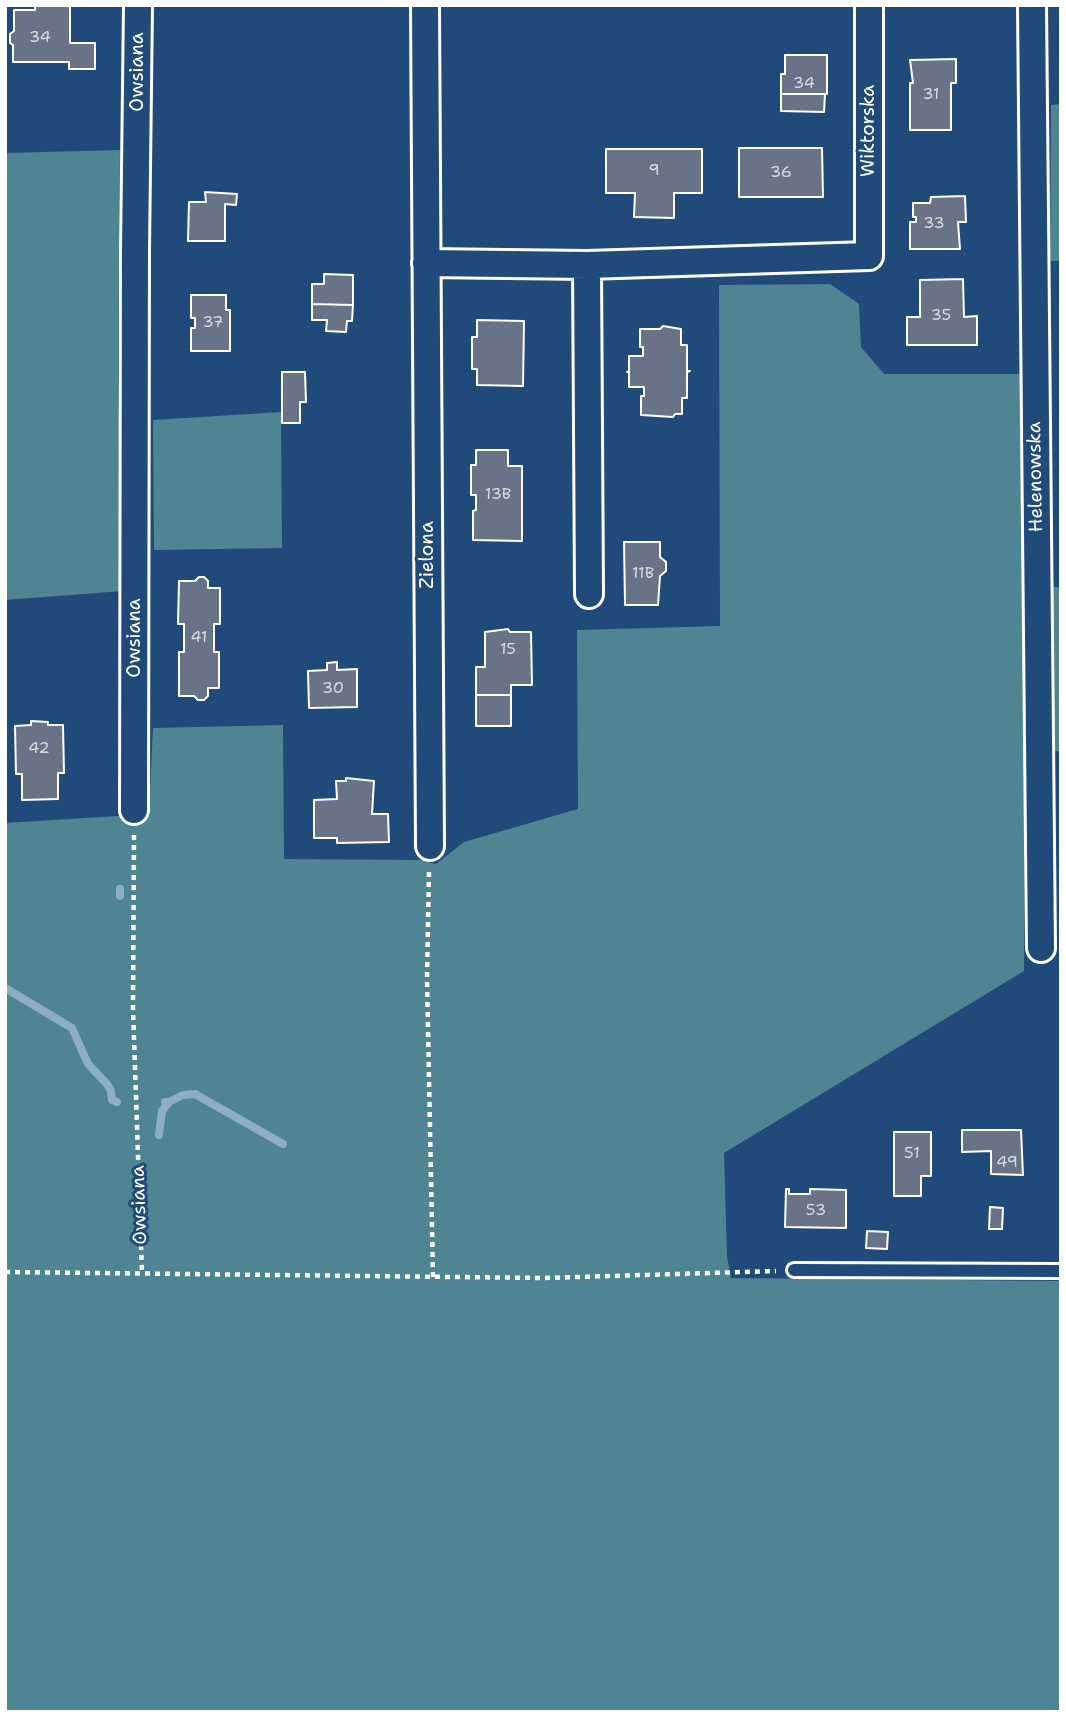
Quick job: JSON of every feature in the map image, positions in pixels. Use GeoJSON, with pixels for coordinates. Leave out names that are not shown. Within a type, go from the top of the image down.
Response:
{"type":"FeatureCollection","features":[{"type":"Feature","properties":{"kind":"street","name":"Owsiana"},"geometry":{"type":"LineString","coordinates":[[134,810],[138,5]]}},
{"type":"Feature","properties":{"kind":"street","name":"Zielona"},"geometry":{"type":"LineString","coordinates":[[425,5],[430,846]]}},
{"type":"Feature","properties":{"kind":"street","name":"Wiktorska"},"geometry":{"type":"LineString","coordinates":[[587,265],[869,256],[869,5]]}},
{"type":"Feature","properties":{"kind":"street","name":"Helenowska"},"geometry":{"type":"LineString","coordinates":[[1032,5],[1041,948]]}},
{"type":"Feature","properties":{"kind":"street"},"geometry":{"type":"LineString","coordinates":[[426,263],[587,265],[589,594]]}},
{"type":"Feature","properties":{"kind":"lane"},"geometry":{"type":"LineString","coordinates":[[794,1270],[1061,1272]]}},
{"type":"Feature","properties":{"kind":"path","name":"Owsiana"},"geometry":{"type":"LineString","coordinates":[[134,810],[133,1009],[142,1272]]}},
{"type":"Feature","properties":{"kind":"path"},"geometry":{"type":"LineString","coordinates":[[430,846],[427,978],[433,1277]]}},
{"type":"Feature","properties":{"kind":"path"},"geometry":{"type":"LineString","coordinates":[[5,1272],[545,1278],[794,1270]]}},
{"type":"Feature","properties":{"kind":"green space"},"geometry":{"type":"Polygon","coordinates":[[[1061,104],[1061,261],[1050,261],[1051,105],[1061,104]]]}},
{"type":"Feature","properties":{"kind":"green space"},"geometry":{"type":"Polygon","coordinates":[[[120,150],[118,370],[123,591],[5,600],[5,153],[120,150]]]}},
{"type":"Feature","properties":{"kind":"green space"},"geometry":{"type":"Polygon","coordinates":[[[830,284],[859,304],[861,347],[884,374],[1025,374],[1024,971],[724,1153],[727,1257],[731,1278],[1061,1281],[1061,1712],[5,1712],[5,823],[149,814],[153,728],[283,725],[284,859],[420,860],[436,864],[464,842],[578,809],[577,630],[720,626],[719,285],[830,284]]]}},
{"type":"Feature","properties":{"kind":"green space"},"geometry":{"type":"Polygon","coordinates":[[[281,412],[282,548],[154,550],[153,420],[281,412]]]}},
{"type":"Feature","properties":{"kind":"green space"},"geometry":{"type":"Polygon","coordinates":[[[1051,587],[1061,587],[1061,751],[1052,751],[1051,587]]]}},
{"type":"Feature","properties":{"kind":"building"},"geometry":{"type":"Polygon","coordinates":[[[35,5],[70,6],[70,43],[95,43],[95,69],[69,69],[69,62],[13,62],[10,34],[14,31],[14,10],[35,10],[35,5]]]}},
{"type":"Feature","properties":{"kind":"building"},"geometry":{"type":"Polygon","coordinates":[[[785,55],[827,55],[827,94],[781,94],[785,55]]]}},
{"type":"Feature","properties":{"kind":"building"},"geometry":{"type":"Polygon","coordinates":[[[956,59],[956,83],[951,83],[951,130],[910,130],[910,83],[913,83],[910,60],[956,59]]]}},
{"type":"Feature","properties":{"kind":"building"},"geometry":{"type":"Polygon","coordinates":[[[781,94],[825,94],[824,112],[781,111],[781,94]]]}},
{"type":"Feature","properties":{"kind":"building"},"geometry":{"type":"Polygon","coordinates":[[[739,148],[822,148],[823,197],[739,197],[739,148]]]}},
{"type":"Feature","properties":{"kind":"building"},"geometry":{"type":"Polygon","coordinates":[[[606,149],[702,149],[702,193],[674,193],[674,218],[634,217],[635,193],[606,193],[606,149]]]}},
{"type":"Feature","properties":{"kind":"building"},"geometry":{"type":"Polygon","coordinates":[[[205,192],[237,194],[236,205],[225,204],[225,241],[188,241],[189,202],[206,202],[205,192]]]}},
{"type":"Feature","properties":{"kind":"building"},"geometry":{"type":"Polygon","coordinates":[[[965,196],[966,222],[958,222],[960,249],[910,249],[910,222],[916,222],[916,217],[913,217],[913,203],[930,203],[931,197],[965,196]]]}},
{"type":"Feature","properties":{"kind":"building"},"geometry":{"type":"Polygon","coordinates":[[[324,274],[353,275],[353,305],[312,304],[312,284],[324,284],[324,274]]]}},
{"type":"Feature","properties":{"kind":"building"},"geometry":{"type":"Polygon","coordinates":[[[963,279],[964,317],[977,316],[977,345],[907,345],[907,317],[920,317],[920,280],[963,279]]]}},
{"type":"Feature","properties":{"kind":"building"},"geometry":{"type":"Polygon","coordinates":[[[191,295],[226,295],[226,310],[230,310],[230,351],[191,351],[191,328],[195,328],[195,318],[191,318],[191,295]]]}},
{"type":"Feature","properties":{"kind":"building"},"geometry":{"type":"Polygon","coordinates":[[[312,304],[353,305],[352,321],[347,321],[346,332],[326,331],[327,320],[312,320],[312,304]]]}},
{"type":"Feature","properties":{"kind":"building"},"geometry":{"type":"Polygon","coordinates":[[[477,320],[524,321],[523,386],[477,385],[477,369],[472,369],[472,337],[477,337],[477,320]]]}},
{"type":"Feature","properties":{"kind":"building"},"geometry":{"type":"Polygon","coordinates":[[[663,326],[681,329],[681,345],[687,345],[687,371],[690,371],[687,372],[687,398],[682,398],[682,414],[675,414],[673,417],[641,415],[644,387],[629,387],[629,356],[643,356],[640,329],[660,329],[663,326]]]}},
{"type":"Feature","properties":{"kind":"building"},"geometry":{"type":"Polygon","coordinates":[[[282,372],[305,372],[306,402],[300,402],[300,423],[282,423],[282,372]]]}},
{"type":"Feature","properties":{"kind":"building"},"geometry":{"type":"Polygon","coordinates":[[[476,450],[508,450],[508,466],[522,466],[522,541],[473,540],[476,495],[471,495],[471,465],[476,465],[476,450]]]}},
{"type":"Feature","properties":{"kind":"building"},"geometry":{"type":"Polygon","coordinates":[[[624,542],[660,542],[660,557],[666,562],[666,571],[660,576],[658,605],[625,605],[624,542]]]}},
{"type":"Feature","properties":{"kind":"building"},"geometry":{"type":"Polygon","coordinates":[[[199,577],[208,581],[208,588],[220,588],[220,624],[214,624],[214,652],[219,652],[219,688],[208,688],[208,696],[204,700],[198,700],[194,696],[179,696],[179,652],[184,652],[184,624],[178,624],[179,581],[195,581],[199,577]]]}},
{"type":"Feature","properties":{"kind":"building"},"geometry":{"type":"Polygon","coordinates":[[[508,629],[510,632],[531,632],[532,685],[511,685],[511,695],[476,695],[476,667],[485,667],[485,632],[508,629]]]}},
{"type":"Feature","properties":{"kind":"building"},"geometry":{"type":"Polygon","coordinates":[[[337,662],[337,670],[357,669],[357,707],[309,708],[308,671],[327,670],[327,663],[337,662]]]}},
{"type":"Feature","properties":{"kind":"building"},"geometry":{"type":"Polygon","coordinates":[[[476,695],[511,695],[511,726],[476,726],[476,695]]]}},
{"type":"Feature","properties":{"kind":"building"},"geometry":{"type":"Polygon","coordinates":[[[31,721],[63,725],[64,773],[58,773],[58,799],[22,800],[22,774],[16,774],[15,726],[31,725],[31,721]]]}},
{"type":"Feature","properties":{"kind":"building"},"geometry":{"type":"Polygon","coordinates":[[[346,778],[374,781],[372,814],[388,814],[389,842],[337,843],[337,838],[314,838],[314,800],[337,799],[336,781],[346,781],[346,778]]]}},
{"type":"Feature","properties":{"kind":"building"},"geometry":{"type":"Polygon","coordinates":[[[962,1130],[1021,1130],[1023,1175],[991,1174],[991,1151],[962,1152],[962,1130]]]}},
{"type":"Feature","properties":{"kind":"building"},"geometry":{"type":"Polygon","coordinates":[[[894,1132],[931,1132],[931,1176],[921,1176],[921,1196],[894,1196],[894,1132]]]}},
{"type":"Feature","properties":{"kind":"building"},"geometry":{"type":"Polygon","coordinates":[[[786,1189],[789,1189],[789,1194],[810,1194],[810,1189],[846,1190],[846,1228],[785,1227],[786,1189]]]}},
{"type":"Feature","properties":{"kind":"building"},"geometry":{"type":"Polygon","coordinates":[[[990,1207],[1003,1208],[1002,1229],[989,1229],[990,1207]]]}},
{"type":"Feature","properties":{"kind":"building"},"geometry":{"type":"Polygon","coordinates":[[[867,1231],[888,1232],[887,1249],[866,1248],[867,1231]]]}},
{"type":"Feature","properties":{"kind":"waterway"},"geometry":{"type":"LineString","coordinates":[[120,889],[120,896]]}},
{"type":"Feature","properties":{"kind":"waterway"},"geometry":{"type":"LineString","coordinates":[[5,988],[72,1028],[88,1064],[107,1084],[112,1100],[117,1102]]}},
{"type":"Feature","properties":{"kind":"waterway"},"geometry":{"type":"LineString","coordinates":[[169,1102],[183,1095],[195,1094],[283,1144]]}},
{"type":"Feature","properties":{"kind":"waterway"},"geometry":{"type":"LineString","coordinates":[[159,1135],[162,1111],[169,1102],[165,1102]]}}]}
